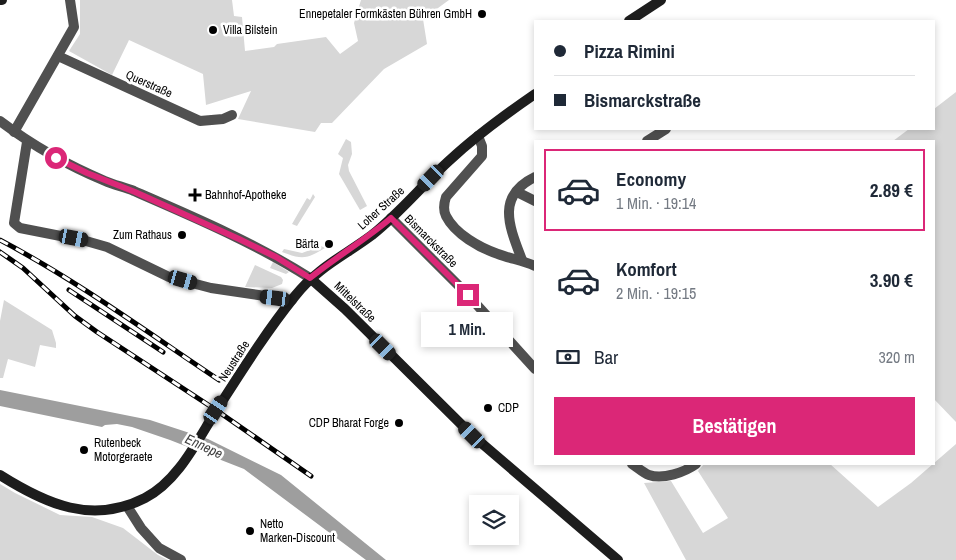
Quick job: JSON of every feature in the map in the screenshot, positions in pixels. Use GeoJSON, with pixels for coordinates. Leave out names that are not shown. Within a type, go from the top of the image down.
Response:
{"type":"FeatureCollection","features":[{"type":"Feature","properties":{"kind":"main road"},"geometry":{"type":"LineString","coordinates":[[631,20],[661,0]]}},
{"type":"Feature","properties":{"kind":"main road","name":"Loher Straße"},"geometry":{"type":"LineString","coordinates":[[310,278],[371,236],[450,159],[534,95]]}},
{"type":"Feature","properties":{"kind":"main road","name":"Neustraße"},"geometry":{"type":"LineString","coordinates":[[0,475],[47,501],[77,510],[103,511],[127,506],[161,488],[189,453],[264,337],[310,278]]}},
{"type":"Feature","properties":{"kind":"main road","name":"Mittelstraße"},"geometry":{"type":"LineString","coordinates":[[310,278],[345,309],[472,435],[618,560]]}},
{"type":"Feature","properties":{"kind":"street"},"geometry":{"type":"LineString","coordinates":[[14,132],[74,27],[70,0]]}},
{"type":"Feature","properties":{"kind":"street","name":"Querstraße"},"geometry":{"type":"LineString","coordinates":[[58,56],[200,121],[223,119],[232,115]]}},
{"type":"Feature","properties":{"kind":"street","name":"Mittelstraße"},"geometry":{"type":"LineString","coordinates":[[0,121],[27,142],[87,173],[135,192],[271,254],[310,278]]}},
{"type":"Feature","properties":{"kind":"street"},"geometry":{"type":"LineString","coordinates":[[649,140],[664,130]]}},
{"type":"Feature","properties":{"kind":"street"},"geometry":{"type":"LineString","coordinates":[[478,136],[482,146],[482,156],[446,197],[444,204],[446,216],[456,228],[474,242],[498,254],[522,260],[534,266]]}},
{"type":"Feature","properties":{"kind":"street"},"geometry":{"type":"LineString","coordinates":[[27,142],[14,223],[20,228],[107,247],[169,277],[211,288],[292,300]]}},
{"type":"Feature","properties":{"kind":"street"},"geometry":{"type":"LineString","coordinates":[[522,260],[508,220],[511,200],[525,183],[534,178]]}},
{"type":"Feature","properties":{"kind":"street"},"geometry":{"type":"LineString","coordinates":[[518,192],[534,200]]}},
{"type":"Feature","properties":{"kind":"street","name":"Bismarckstraße"},"geometry":{"type":"LineString","coordinates":[[391,218],[468,295],[534,368]]}},
{"type":"Feature","properties":{"kind":"street"},"geometry":{"type":"LineString","coordinates":[[634,465],[650,475],[666,476],[683,471],[693,465]]}},
{"type":"Feature","properties":{"kind":"street"},"geometry":{"type":"LineString","coordinates":[[127,506],[141,528],[159,548],[181,560]]}},
{"type":"Feature","properties":{"kind":"shaded area"},"geometry":{"type":"Polygon","coordinates":[[[80,0],[232,0],[234,16],[242,17],[245,51],[326,37],[340,54],[358,41],[354,23],[361,0],[449,0],[423,19],[427,44],[384,69],[332,123],[321,123],[315,132],[238,119],[251,91],[206,105],[203,74],[129,40],[112,75],[69,51],[80,34],[80,0]]]}},
{"type":"Feature","properties":{"kind":"shaded area"},"geometry":{"type":"Polygon","coordinates":[[[956,92],[956,422],[935,400],[935,140],[894,140],[908,130],[935,130],[935,108],[956,92]]]}},
{"type":"Feature","properties":{"kind":"shaded area"},"geometry":{"type":"Polygon","coordinates":[[[346,139],[351,142],[352,154],[348,165],[349,171],[367,206],[360,210],[339,174],[343,158],[338,154],[346,139]]]}},
{"type":"Feature","properties":{"kind":"shaded area"},"geometry":{"type":"Polygon","coordinates":[[[313,194],[315,197],[297,226],[292,224],[307,198],[310,200],[313,194]]]}},
{"type":"Feature","properties":{"kind":"shaded area"},"geometry":{"type":"Polygon","coordinates":[[[321,246],[325,248],[304,257],[282,252],[284,249],[302,253],[321,246]]]}},
{"type":"Feature","properties":{"kind":"shaded area"},"geometry":{"type":"Polygon","coordinates":[[[273,262],[289,272],[286,274],[270,268],[273,262]]]}},
{"type":"Feature","properties":{"kind":"shaded area"},"geometry":{"type":"Polygon","coordinates":[[[255,265],[281,277],[283,280],[282,284],[272,288],[245,287],[255,265]]]}},
{"type":"Feature","properties":{"kind":"shaded area"},"geometry":{"type":"Polygon","coordinates":[[[4,300],[52,330],[56,348],[40,345],[35,367],[8,359],[3,378],[0,378],[0,321],[4,300]]]}},
{"type":"Feature","properties":{"kind":"shaded area"},"geometry":{"type":"Polygon","coordinates":[[[956,444],[956,560],[686,560],[644,483],[671,481],[703,533],[728,518],[698,471],[703,465],[831,465],[878,507],[932,465],[935,465],[935,462],[956,444]]]}},
{"type":"Feature","properties":{"kind":"shaded area"},"geometry":{"type":"Polygon","coordinates":[[[0,484],[60,515],[92,517],[123,528],[158,555],[168,560],[0,560],[0,484]]]}},
{"type":"Feature","properties":{"kind":"water","name":"Ennepe"},"geometry":{"type":"Polygon","coordinates":[[[0,390],[150,420],[208,439],[281,475],[386,560],[366,560],[244,469],[132,427],[117,424],[102,427],[0,406],[0,390]]]}},
{"type":"Feature","properties":{"kind":"railway"},"geometry":{"type":"LineString","coordinates":[[0,240],[84,289],[219,380]]}},
{"type":"Feature","properties":{"kind":"railway"},"geometry":{"type":"LineString","coordinates":[[0,252],[23,268],[75,316],[97,332],[216,410],[311,476]]}},
{"type":"Feature","properties":{"kind":"railway"},"geometry":{"type":"LineString","coordinates":[[69,290],[163,352]]}},
{"type":"Feature","properties":{"kind":"place","name":"Ennepetaler Formkästen Bühren GmbH"},"geometry":{"type":"Point","coordinates":[482,14]}},
{"type":"Feature","properties":{"kind":"place","name":"Villa Bilstein"},"geometry":{"type":"Point","coordinates":[213,30]}},
{"type":"Feature","properties":{"kind":"place","name":"Bahnhof-Apotheke"},"geometry":{"type":"Point","coordinates":[195,195]}},
{"type":"Feature","properties":{"kind":"place","name":"Zum Rathaus"},"geometry":{"type":"Point","coordinates":[182,235]}},
{"type":"Feature","properties":{"kind":"place","name":"Bärta"},"geometry":{"type":"Point","coordinates":[329,244]}},
{"type":"Feature","properties":{"kind":"place","name":"CDP"},"geometry":{"type":"Point","coordinates":[488,408]}},
{"type":"Feature","properties":{"kind":"place","name":"CDP Bharat Forge"},"geometry":{"type":"Point","coordinates":[399,423]}},
{"type":"Feature","properties":{"kind":"place","name":"Rutenbeck Motorgeraete"},"geometry":{"type":"Point","coordinates":[84,450]}},
{"type":"Feature","properties":{"kind":"place","name":"Netto Marken-Discount"},"geometry":{"type":"Point","coordinates":[250,531]}},
{"type":"Feature","properties":{"kind":"route"},"geometry":{"type":"LineString","coordinates":[[56,158],[108,183],[116,184],[135,192],[239,239],[276,257],[310,278],[371,236],[391,218],[468,295]]}}]}
